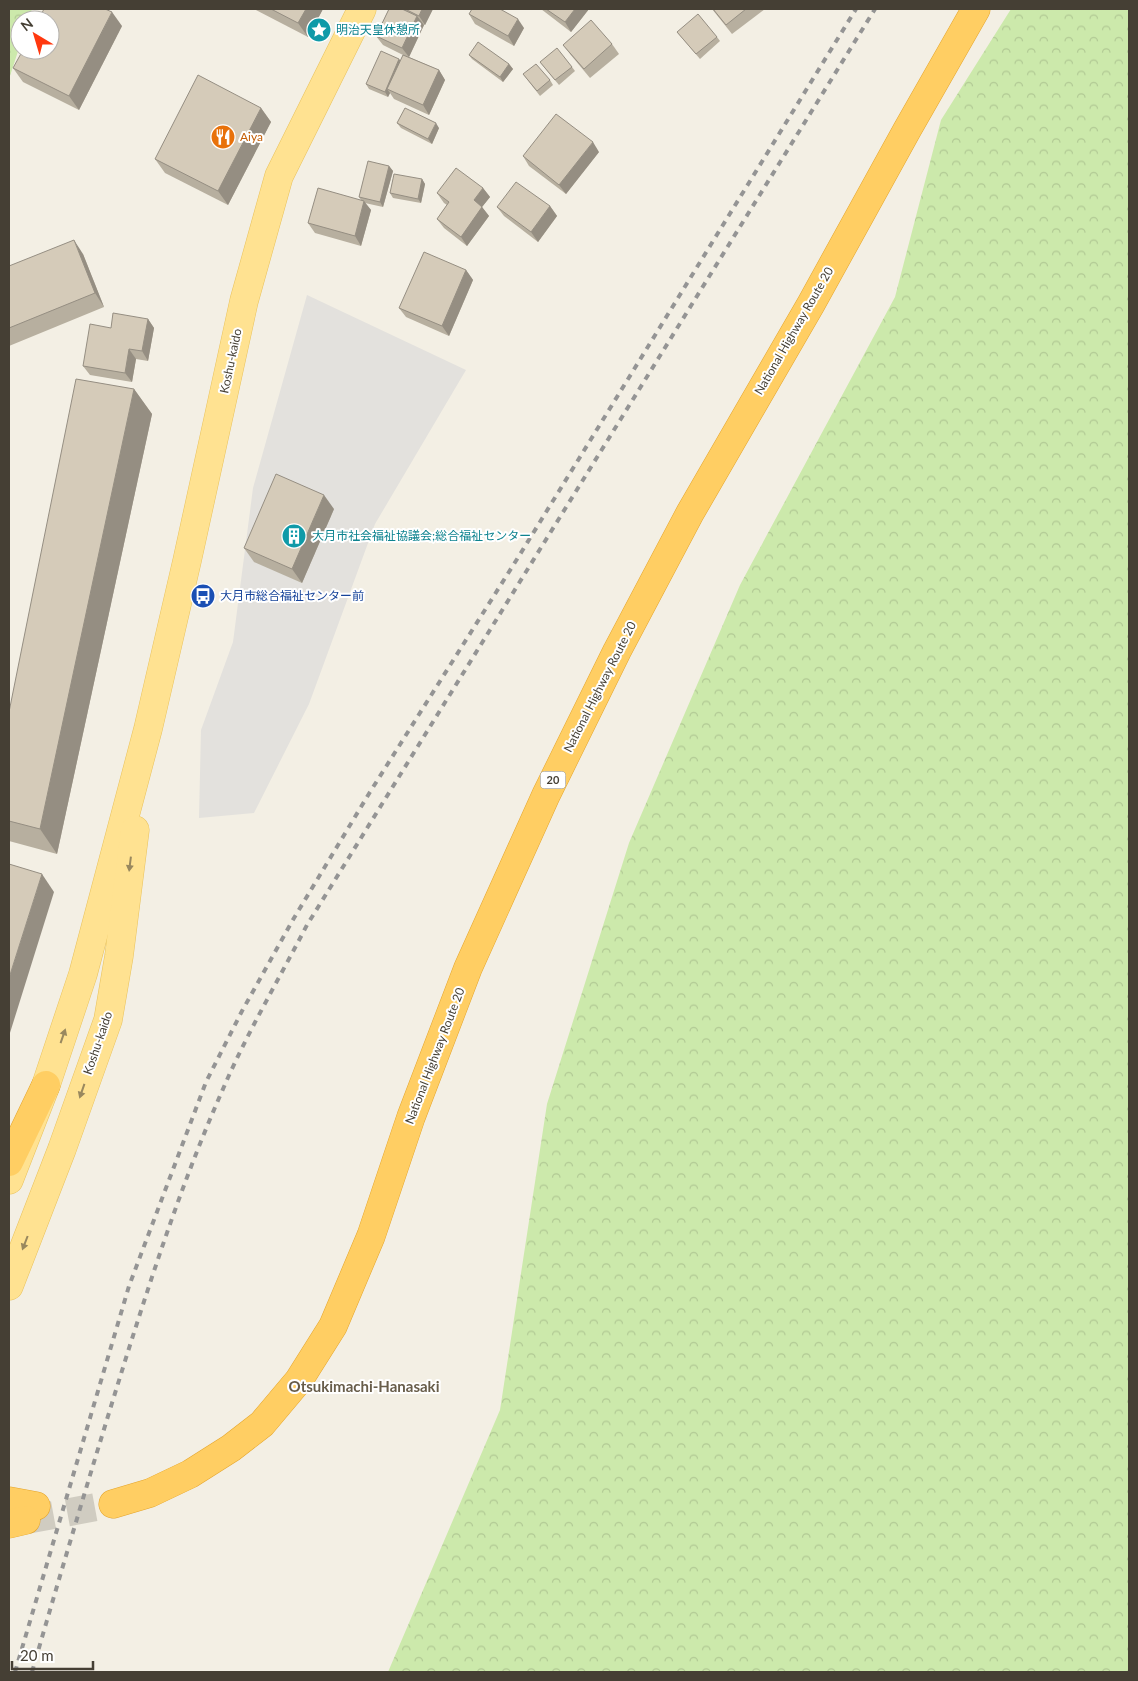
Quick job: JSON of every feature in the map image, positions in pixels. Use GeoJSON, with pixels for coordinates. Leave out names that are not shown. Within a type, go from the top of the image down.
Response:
{"type":"FeatureCollection","features":[{"type":"Feature","properties":{"kind":"highway","name":"National Highway Route 20"},"geometry":{"type":"LineString","coordinates":[[113,1504],[150,1493],[190,1474],[231,1448],[262,1424],[299,1380],[332,1326],[371,1236],[411,1117],[468,968],[550,786],[617,651],[690,513],[811,304],[906,130],[976,9]]}},
{"type":"Feature","properties":{"kind":"highway"},"geometry":{"type":"LineString","coordinates":[[9,1162],[46,1085]]}},
{"type":"Feature","properties":{"kind":"main road","name":"Koshu-kaido"},"geometry":{"type":"LineString","coordinates":[[9,1180],[46,1085],[82,974],[148,729],[244,300],[279,176],[362,9]]}},
{"type":"Feature","properties":{"kind":"main road","name":"Koshu-kaido"},"geometry":{"type":"LineString","coordinates":[[9,1286],[62,1149],[108,1020],[120,946],[148,729]]}},
{"type":"Feature","properties":{"kind":"green space"},"geometry":{"type":"Polygon","coordinates":[[[9,9],[32,9],[10,10],[10,60],[15,60],[9,79],[9,9]]]}},
{"type":"Feature","properties":{"kind":"green space"},"geometry":{"type":"Polygon","coordinates":[[[1011,9],[1129,9],[1129,1672],[388,1672],[500,1410],[547,1104],[629,843],[740,585],[895,297],[941,120],[1011,9]]]}},
{"type":"Feature","properties":{"kind":"shaded area"},"geometry":{"type":"Polygon","coordinates":[[[307,295],[466,370],[375,524],[309,704],[254,813],[199,818],[201,730],[233,642],[253,488],[307,295]]]}},
{"type":"Feature","properties":{"kind":"building"},"geometry":{"type":"Polygon","coordinates":[[[105,9],[112,12],[69,96],[13,68],[17,60],[60,60],[60,10],[43,10],[105,9]]]}},
{"type":"Feature","properties":{"kind":"building"},"geometry":{"type":"Polygon","coordinates":[[[271,9],[306,9],[298,23],[271,9]]]}},
{"type":"Feature","properties":{"kind":"building"},"geometry":{"type":"Polygon","coordinates":[[[389,9],[402,9],[417,16],[402,48],[376,36],[389,9]]]}},
{"type":"Feature","properties":{"kind":"building"},"geometry":{"type":"Polygon","coordinates":[[[405,9],[422,9],[419,16],[405,9]]]}},
{"type":"Feature","properties":{"kind":"building"},"geometry":{"type":"Polygon","coordinates":[[[472,9],[500,9],[518,19],[508,36],[469,14],[472,9]]]}},
{"type":"Feature","properties":{"kind":"building"},"geometry":{"type":"Polygon","coordinates":[[[546,9],[575,9],[565,22],[546,9]]]}},
{"type":"Feature","properties":{"kind":"building"},"geometry":{"type":"Polygon","coordinates":[[[713,9],[746,9],[726,25],[713,9]]]}},
{"type":"Feature","properties":{"kind":"building"},"geometry":{"type":"Polygon","coordinates":[[[698,14],[717,37],[696,54],[677,32],[698,14]]]}},
{"type":"Feature","properties":{"kind":"building"},"geometry":{"type":"Polygon","coordinates":[[[591,20],[612,44],[584,69],[563,45],[591,20]]]}},
{"type":"Feature","properties":{"kind":"building"},"geometry":{"type":"Polygon","coordinates":[[[478,42],[509,64],[500,77],[469,55],[478,42]]]}},
{"type":"Feature","properties":{"kind":"building"},"geometry":{"type":"Polygon","coordinates":[[[557,48],[572,67],[555,80],[540,62],[557,48]]]}},
{"type":"Feature","properties":{"kind":"building"},"geometry":{"type":"Polygon","coordinates":[[[381,51],[399,59],[385,92],[366,84],[381,51]]]}},
{"type":"Feature","properties":{"kind":"building"},"geometry":{"type":"Polygon","coordinates":[[[403,55],[439,70],[423,105],[387,89],[403,55]]]}},
{"type":"Feature","properties":{"kind":"building"},"geometry":{"type":"Polygon","coordinates":[[[536,64],[550,80],[537,91],[523,74],[536,64]]]}},
{"type":"Feature","properties":{"kind":"building"},"geometry":{"type":"Polygon","coordinates":[[[198,75],[261,108],[218,191],[155,159],[198,75]]]}},
{"type":"Feature","properties":{"kind":"building"},"geometry":{"type":"Polygon","coordinates":[[[405,108],[436,123],[428,139],[397,123],[405,108]]]}},
{"type":"Feature","properties":{"kind":"building"},"geometry":{"type":"Polygon","coordinates":[[[556,114],[593,142],[559,185],[523,156],[556,114]]]}},
{"type":"Feature","properties":{"kind":"building"},"geometry":{"type":"Polygon","coordinates":[[[368,161],[389,166],[380,202],[359,197],[368,161]]]}},
{"type":"Feature","properties":{"kind":"building"},"geometry":{"type":"Polygon","coordinates":[[[456,168],[483,188],[474,200],[482,207],[461,237],[437,219],[449,202],[437,193],[456,168]]]}},
{"type":"Feature","properties":{"kind":"building"},"geometry":{"type":"Polygon","coordinates":[[[394,174],[422,179],[418,199],[390,193],[394,174]]]}},
{"type":"Feature","properties":{"kind":"building"},"geometry":{"type":"Polygon","coordinates":[[[516,182],[550,206],[531,232],[497,207],[516,182]]]}},
{"type":"Feature","properties":{"kind":"building"},"geometry":{"type":"Polygon","coordinates":[[[318,188],[364,201],[355,236],[308,223],[318,188]]]}},
{"type":"Feature","properties":{"kind":"building"},"geometry":{"type":"Polygon","coordinates":[[[74,240],[95,293],[9,328],[9,266],[74,240]]]}},
{"type":"Feature","properties":{"kind":"building"},"geometry":{"type":"Polygon","coordinates":[[[424,252],[466,270],[442,326],[399,308],[424,252]]]}},
{"type":"Feature","properties":{"kind":"building"},"geometry":{"type":"Polygon","coordinates":[[[113,313],[148,319],[142,351],[129,349],[125,373],[83,366],[90,324],[111,328],[113,313]]]}},
{"type":"Feature","properties":{"kind":"building"},"geometry":{"type":"Polygon","coordinates":[[[76,379],[134,389],[40,829],[9,821],[9,712],[76,379]]]}},
{"type":"Feature","properties":{"kind":"building","name":"大月市社会福祉協議会;総合福祉センター"},"geometry":{"type":"Polygon","coordinates":[[[276,474],[324,495],[292,569],[244,548],[276,474]]]}},
{"type":"Feature","properties":{"kind":"building"},"geometry":{"type":"Polygon","coordinates":[[[9,864],[42,874],[9,978],[9,864]]]}},
{"type":"Feature","properties":{"kind":"tunnel"},"geometry":{"type":"LineString","coordinates":[[26,1520],[113,1504]]}},
{"type":"Feature","properties":{"kind":"railway"},"geometry":{"type":"LineString","coordinates":[[15,1672],[129,1286],[206,1082],[242,1011],[294,918],[370,792],[519,556],[856,9]]}},
{"type":"Feature","properties":{"kind":"railway"},"geometry":{"type":"LineString","coordinates":[[32,1672],[101,1438],[158,1258],[182,1189],[232,1068],[307,925],[875,9]]}},
{"type":"Feature","properties":{"kind":"place","name":"明治天皇休憩所"},"geometry":{"type":"Point","coordinates":[319,30]}},
{"type":"Feature","properties":{"kind":"place","name":"Aiya"},"geometry":{"type":"Point","coordinates":[223,137]}},
{"type":"Feature","properties":{"kind":"place","name":"大月市社会福祉協議会;総合福祉センター"},"geometry":{"type":"Point","coordinates":[294,536]}},
{"type":"Feature","properties":{"kind":"place","name":"大月市総合福祉センター前"},"geometry":{"type":"Point","coordinates":[203,596]}},
{"type":"Feature","properties":{"kind":"district","name":"Otsukimachi-Hanasaki"},"geometry":{"type":"Point","coordinates":[364,1387]}}]}
